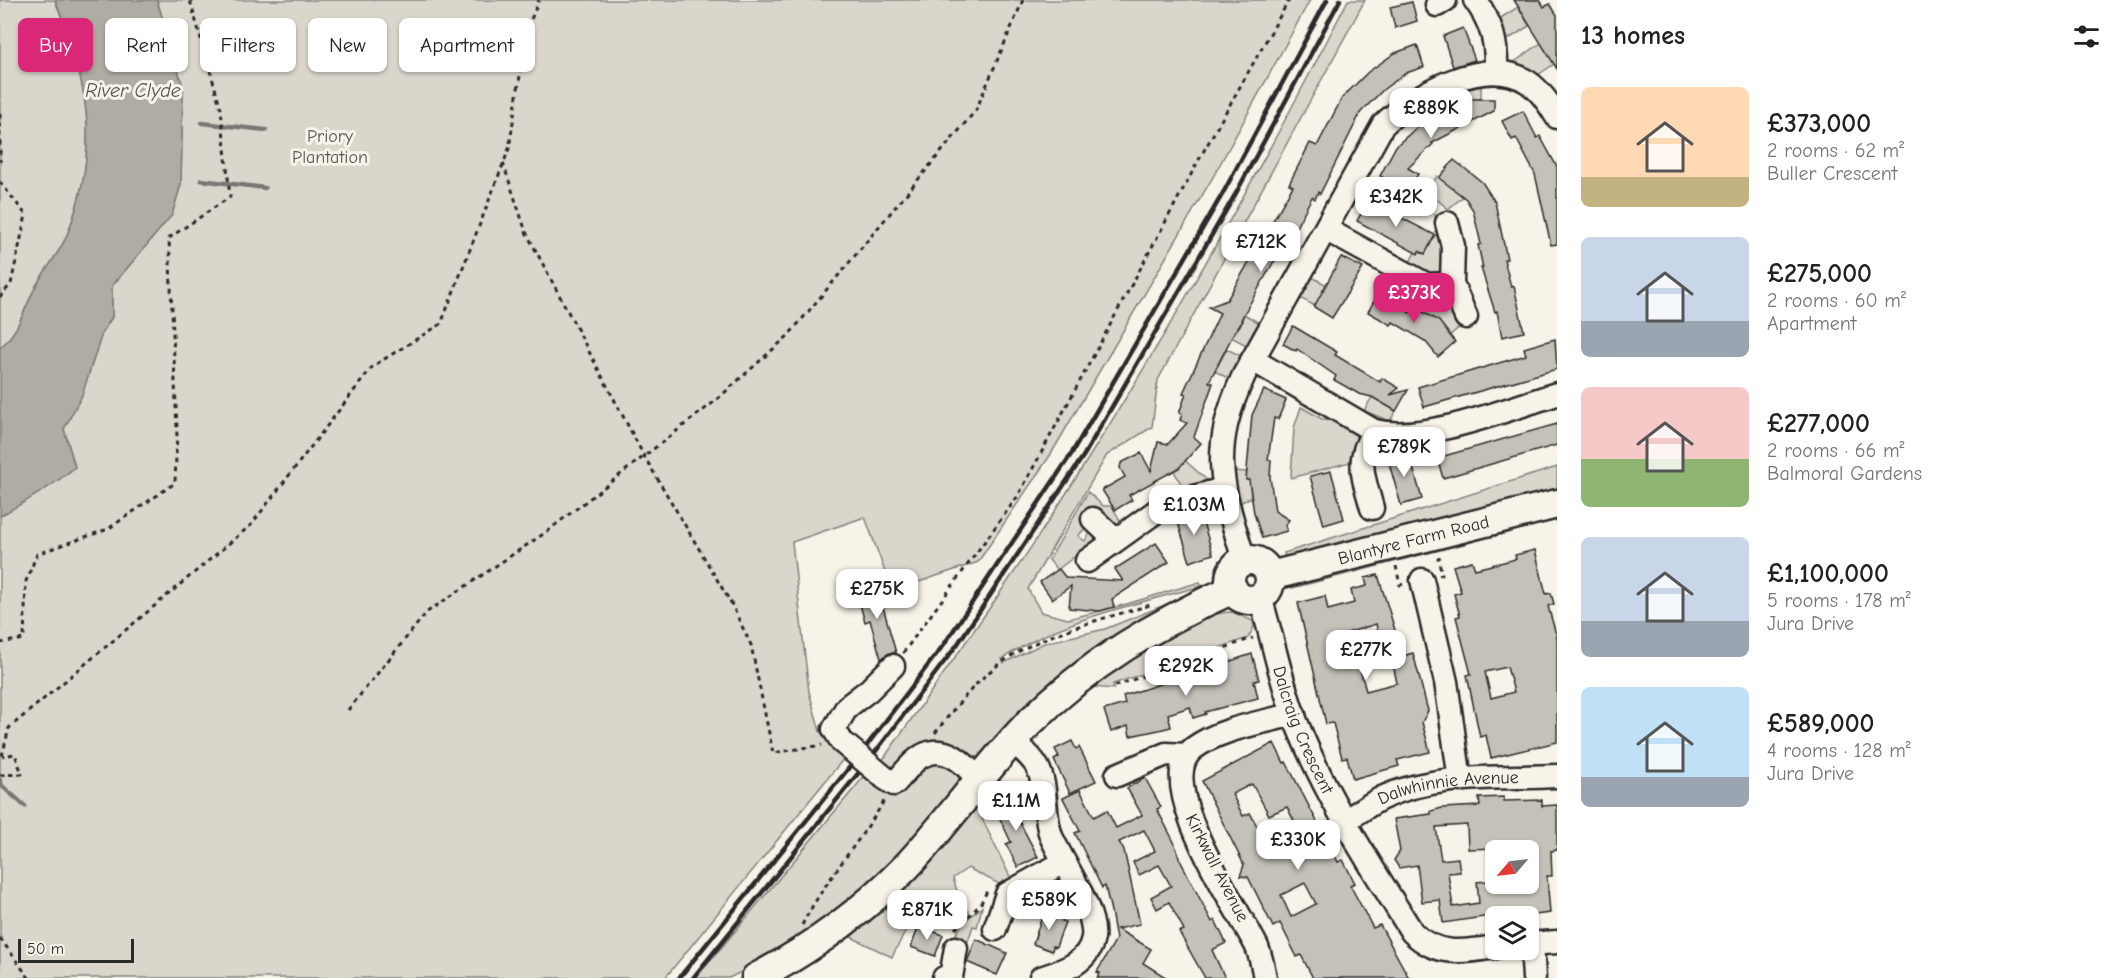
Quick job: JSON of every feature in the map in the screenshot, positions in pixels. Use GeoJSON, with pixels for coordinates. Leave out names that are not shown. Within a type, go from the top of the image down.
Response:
{"type":"FeatureCollection","features":[{"type":"Feature","properties":{"kind":"main road","name":"Blantyre Farm Road"},"geometry":{"type":"LineString","coordinates":[[1266,598],[1557,504]]}},
{"type":"Feature","properties":{"kind":"main road"},"geometry":{"type":"LineString","coordinates":[[1244,560],[1257,561],[1268,569],[1266,598],[1242,598],[1233,589],[1230,576],[1237,564],[1244,560]]}},
{"type":"Feature","properties":{"kind":"main road"},"geometry":{"type":"LineString","coordinates":[[776,970],[841,925],[886,887],[930,841],[1012,741],[1060,695],[1114,652],[1163,622],[1233,589]]}},
{"type":"Feature","properties":{"kind":"street"},"geometry":{"type":"LineString","coordinates":[[1475,0],[1489,22],[1495,37],[1497,72]]}},
{"type":"Feature","properties":{"kind":"street"},"geometry":{"type":"LineString","coordinates":[[1244,560],[1223,489],[1221,462],[1226,420],[1233,398],[1327,230],[1366,152],[1383,125],[1400,109],[1452,82],[1497,72],[1528,82],[1541,93],[1557,117]]}},
{"type":"Feature","properties":{"kind":"street"},"geometry":{"type":"LineString","coordinates":[[1447,223],[1453,246],[1452,284],[1466,317]]}},
{"type":"Feature","properties":{"kind":"street"},"geometry":{"type":"LineString","coordinates":[[1327,230],[1427,285],[1452,284]]}},
{"type":"Feature","properties":{"kind":"street"},"geometry":{"type":"LineString","coordinates":[[1253,360],[1374,431],[1391,435],[1425,432],[1557,394]]}},
{"type":"Feature","properties":{"kind":"street"},"geometry":{"type":"LineString","coordinates":[[1372,508],[1360,463],[1364,448],[1374,431]]}},
{"type":"Feature","properties":{"kind":"street"},"geometry":{"type":"LineString","coordinates":[[1087,561],[1165,505],[1223,489]]}},
{"type":"Feature","properties":{"kind":"street"},"geometry":{"type":"LineString","coordinates":[[1093,519],[1115,540]]}},
{"type":"Feature","properties":{"kind":"street"},"geometry":{"type":"LineString","coordinates":[[1422,580],[1446,682],[1460,780]]}},
{"type":"Feature","properties":{"kind":"street","name":"Dalcraig Crescent"},"geometry":{"type":"LineString","coordinates":[[1266,598],[1294,714],[1316,767],[1396,907],[1420,940],[1436,949],[1450,952],[1485,948]]}},
{"type":"Feature","properties":{"kind":"street"},"geometry":{"type":"LineString","coordinates":[[893,666],[847,707],[834,729],[842,742],[890,781],[922,755],[944,752],[960,759],[979,780]]}},
{"type":"Feature","properties":{"kind":"street"},"geometry":{"type":"LineString","coordinates":[[1117,775],[1166,754],[1186,755],[1194,747],[1225,734],[1294,714]]}},
{"type":"Feature","properties":{"kind":"street"},"geometry":{"type":"LineString","coordinates":[[1012,741],[1030,757],[1041,776],[1051,834],[1093,926],[1089,951],[1080,961],[1067,969],[1041,978]]}},
{"type":"Feature","properties":{"kind":"street","name":"Kirkwall Avenue"},"geometry":{"type":"LineString","coordinates":[[1186,755],[1180,774],[1187,811],[1258,948],[1264,978]]}},
{"type":"Feature","properties":{"kind":"street","name":"Dalwhinnie Avenue"},"geometry":{"type":"LineString","coordinates":[[1346,820],[1382,798],[1400,792],[1460,780],[1557,776]]}},
{"type":"Feature","properties":{"kind":"street"},"geometry":{"type":"LineString","coordinates":[[995,929],[1007,894],[1064,862]]}},
{"type":"Feature","properties":{"kind":"street"},"geometry":{"type":"LineString","coordinates":[[1539,943],[1557,942]]}},
{"type":"Feature","properties":{"kind":"street"},"geometry":{"type":"LineString","coordinates":[[949,978],[956,948]]}},
{"type":"Feature","properties":{"kind":"street"},"geometry":{"type":"LineString","coordinates":[[1532,960],[1534,978]]}},
{"type":"Feature","properties":{"kind":"path"},"geometry":{"type":"LineString","coordinates":[[0,643],[24,639],[26,580],[37,554],[108,529],[175,483],[177,430],[170,238],[230,197],[221,109],[190,0]]}},
{"type":"Feature","properties":{"kind":"path"},"geometry":{"type":"LineString","coordinates":[[1,775],[22,774],[15,754],[1,756],[9,728],[251,525],[373,366],[441,324],[509,149],[526,29],[539,0]]}},
{"type":"Feature","properties":{"kind":"path"},"geometry":{"type":"LineString","coordinates":[[348,710],[427,612],[545,533],[714,402],[788,336],[976,110],[1023,0]]}},
{"type":"Feature","properties":{"kind":"path"},"geometry":{"type":"LineString","coordinates":[[893,666],[1018,496],[1202,154],[1289,0]]}},
{"type":"Feature","properties":{"kind":"path"},"geometry":{"type":"LineString","coordinates":[[0,114],[0,162]]}},
{"type":"Feature","properties":{"kind":"path"},"geometry":{"type":"LineString","coordinates":[[503,163],[526,232],[644,456],[731,603],[751,645],[772,753],[842,742]]}},
{"type":"Feature","properties":{"kind":"path"},"geometry":{"type":"LineString","coordinates":[[0,182],[26,215],[11,284],[0,297]]}},
{"type":"Feature","properties":{"kind":"path"},"geometry":{"type":"LineString","coordinates":[[1115,686],[1253,638],[1266,598]]}},
{"type":"Feature","properties":{"kind":"path"},"geometry":{"type":"LineString","coordinates":[[922,755],[924,747],[960,702],[1007,658],[1036,643],[1153,604]]}},
{"type":"Feature","properties":{"kind":"path"},"geometry":{"type":"LineString","coordinates":[[776,970],[818,895],[852,850],[890,781]]}},
{"type":"Feature","properties":{"kind":"path"},"geometry":{"type":"LineString","coordinates":[[956,948],[957,944],[950,942],[952,935],[960,922],[980,905],[990,884],[1005,890],[1007,894]]}},
{"type":"Feature","properties":{"kind":"path"},"geometry":{"type":"LineString","coordinates":[[0,938],[29,978]]}},
{"type":"Feature","properties":{"kind":"green space"},"geometry":{"type":"Polygon","coordinates":[[[0,0],[55,0],[62,18],[18,18],[18,72],[79,72],[86,116],[87,144],[84,173],[78,203],[67,235],[36,286],[13,334],[0,348],[0,0]]]}},
{"type":"Feature","properties":{"kind":"green space","name":"Priory Plantation"},"geometry":{"type":"Polygon","coordinates":[[[157,0],[1310,0],[1213,177],[1051,454],[978,562],[892,591],[865,517],[792,542],[809,692],[820,731],[845,757],[665,978],[0,978],[0,516],[48,487],[75,467],[64,429],[82,395],[102,333],[112,317],[112,286],[172,215],[181,184],[183,87],[179,72],[188,72],[188,18],[162,18],[157,0]]]}},
{"type":"Feature","properties":{"kind":"green space"},"geometry":{"type":"Polygon","coordinates":[[[1348,0],[1365,0],[1158,380],[1152,427],[1107,455],[1028,589],[1041,612],[1068,619],[1200,582],[1201,586],[1073,623],[1024,645],[1002,659],[1004,663],[1044,643],[1105,629],[1182,598],[1204,593],[986,755],[977,757],[963,752],[894,773],[882,761],[1024,558],[1143,369],[1283,124],[1348,0]]]}},
{"type":"Feature","properties":{"kind":"green space"},"geometry":{"type":"Polygon","coordinates":[[[1518,7],[1521,13],[1527,11],[1529,15],[1525,19],[1529,26],[1509,39],[1501,40],[1499,19],[1518,7]]]}},
{"type":"Feature","properties":{"kind":"green space"},"geometry":{"type":"Polygon","coordinates":[[[1541,43],[1554,64],[1538,75],[1513,63],[1541,43]]]}},
{"type":"Feature","properties":{"kind":"green space"},"geometry":{"type":"Polygon","coordinates":[[[1481,85],[1481,99],[1458,109],[1455,105],[1448,109],[1443,97],[1481,85]]]}},
{"type":"Feature","properties":{"kind":"green space"},"geometry":{"type":"Polygon","coordinates":[[[1437,176],[1464,196],[1448,209],[1428,191],[1437,176]]]}},
{"type":"Feature","properties":{"kind":"green space"},"geometry":{"type":"Polygon","coordinates":[[[1435,216],[1440,222],[1444,273],[1436,278],[1407,266],[1406,260],[1410,262],[1415,252],[1425,254],[1435,235],[1438,237],[1435,216]]]}},
{"type":"Feature","properties":{"kind":"green space"},"geometry":{"type":"Polygon","coordinates":[[[1394,274],[1414,285],[1401,308],[1381,296],[1394,274]]]}},
{"type":"Feature","properties":{"kind":"green space"},"geometry":{"type":"Polygon","coordinates":[[[1312,277],[1327,285],[1315,306],[1300,298],[1312,277]]]}},
{"type":"Feature","properties":{"kind":"green space"},"geometry":{"type":"Polygon","coordinates":[[[1440,292],[1446,293],[1461,321],[1460,327],[1450,335],[1426,313],[1440,292]]]}},
{"type":"Feature","properties":{"kind":"green space"},"geometry":{"type":"Polygon","coordinates":[[[1244,314],[1261,324],[1248,346],[1231,337],[1240,326],[1244,314]]]}},
{"type":"Feature","properties":{"kind":"green space"},"geometry":{"type":"Polygon","coordinates":[[[1227,349],[1241,356],[1229,379],[1215,371],[1227,349]]]}},
{"type":"Feature","properties":{"kind":"green space"},"geometry":{"type":"Polygon","coordinates":[[[1372,397],[1396,411],[1390,421],[1364,411],[1372,397]]]}},
{"type":"Feature","properties":{"kind":"green space"},"geometry":{"type":"Polygon","coordinates":[[[1301,407],[1322,419],[1334,419],[1356,432],[1350,462],[1291,478],[1294,428],[1301,407]]]}},
{"type":"Feature","properties":{"kind":"green space"},"geometry":{"type":"Polygon","coordinates":[[[1181,457],[1208,481],[1185,491],[1174,471],[1178,468],[1181,457]]]}},
{"type":"Feature","properties":{"kind":"green space"},"geometry":{"type":"Polygon","coordinates":[[[1557,467],[1557,493],[1285,557],[1284,553],[1557,467]]]}},
{"type":"Feature","properties":{"kind":"green space"},"geometry":{"type":"Polygon","coordinates":[[[1232,471],[1247,472],[1261,481],[1250,487],[1251,497],[1238,504],[1232,471]]]}},
{"type":"Feature","properties":{"kind":"green space"},"geometry":{"type":"Polygon","coordinates":[[[1088,492],[1103,506],[1112,506],[1123,526],[1114,529],[1097,514],[1088,514],[1089,524],[1078,536],[1085,541],[1093,527],[1100,538],[1097,546],[1085,555],[1078,554],[1057,570],[1049,560],[1088,492]]]}},
{"type":"Feature","properties":{"kind":"green space"},"geometry":{"type":"Polygon","coordinates":[[[1557,514],[1557,520],[1292,588],[1290,581],[1557,514]]]}},
{"type":"Feature","properties":{"kind":"green space"},"geometry":{"type":"Polygon","coordinates":[[[1232,612],[1253,621],[1254,627],[1248,638],[1113,684],[1114,689],[1091,687],[1139,652],[1178,629],[1215,614],[1232,612]]]}},
{"type":"Feature","properties":{"kind":"green space"},"geometry":{"type":"Polygon","coordinates":[[[938,760],[957,772],[960,784],[902,858],[798,944],[729,978],[696,978],[867,773],[900,790],[911,784],[926,767],[938,760]]]}},
{"type":"Feature","properties":{"kind":"green space"},"geometry":{"type":"Polygon","coordinates":[[[976,806],[1013,883],[1005,887],[968,868],[953,878],[960,901],[969,912],[954,925],[931,915],[915,913],[892,957],[849,936],[911,883],[976,806]]]}},
{"type":"Feature","properties":{"kind":"green space"},"geometry":{"type":"Polygon","coordinates":[[[982,907],[977,927],[973,926],[967,944],[952,941],[963,922],[982,907]]]}},
{"type":"Feature","properties":{"kind":"water","name":"River Clyde"},"geometry":{"type":"Polygon","coordinates":[[[55,0],[157,0],[162,18],[105,18],[105,72],[179,72],[183,87],[181,184],[172,215],[112,286],[112,317],[102,333],[82,395],[64,429],[75,467],[48,487],[0,516],[0,348],[13,334],[36,286],[64,242],[78,203],[84,173],[87,145],[86,116],[79,72],[93,72],[93,18],[62,18],[55,0]]]}},
{"type":"Feature","properties":{"kind":"building"},"geometry":{"type":"Polygon","coordinates":[[[1514,0],[1540,0],[1544,7],[1550,4],[1557,15],[1557,69],[1514,0]]]}},
{"type":"Feature","properties":{"kind":"building"},"geometry":{"type":"Polygon","coordinates":[[[1412,2],[1417,21],[1395,28],[1390,7],[1412,2]]]}},
{"type":"Feature","properties":{"kind":"building"},"geometry":{"type":"Polygon","coordinates":[[[1463,28],[1475,60],[1453,67],[1443,36],[1463,28]]]}},
{"type":"Feature","properties":{"kind":"building"},"geometry":{"type":"Polygon","coordinates":[[[1417,45],[1424,67],[1406,73],[1384,89],[1361,112],[1320,194],[1318,192],[1315,199],[1312,197],[1283,252],[1273,263],[1244,314],[1241,320],[1243,321],[1235,331],[1209,382],[1213,383],[1194,437],[1201,443],[1179,468],[1129,495],[1132,500],[1115,510],[1102,490],[1125,477],[1120,468],[1121,463],[1141,453],[1151,471],[1158,442],[1168,444],[1187,423],[1180,420],[1182,414],[1179,413],[1186,394],[1183,393],[1220,313],[1209,307],[1227,300],[1293,186],[1289,184],[1310,143],[1317,146],[1342,98],[1368,72],[1395,53],[1417,45]]]}},
{"type":"Feature","properties":{"kind":"building"},"geometry":{"type":"Polygon","coordinates":[[[1468,99],[1494,99],[1494,111],[1432,143],[1408,168],[1418,174],[1407,192],[1380,176],[1396,146],[1424,121],[1425,123],[1468,99]]]}},
{"type":"Feature","properties":{"kind":"building"},"geometry":{"type":"Polygon","coordinates":[[[1523,111],[1537,138],[1540,136],[1557,167],[1557,244],[1551,245],[1535,174],[1516,138],[1512,140],[1502,121],[1523,111]]]}},
{"type":"Feature","properties":{"kind":"building"},"geometry":{"type":"Polygon","coordinates":[[[1454,160],[1482,182],[1495,202],[1507,259],[1504,259],[1511,287],[1514,286],[1524,332],[1502,337],[1497,311],[1495,312],[1481,268],[1483,268],[1478,245],[1481,244],[1473,210],[1466,199],[1439,178],[1454,160]]]}},
{"type":"Feature","properties":{"kind":"building"},"geometry":{"type":"Polygon","coordinates":[[[1368,201],[1435,235],[1425,254],[1419,251],[1418,254],[1357,221],[1368,201]]]}},
{"type":"Feature","properties":{"kind":"building"},"geometry":{"type":"Polygon","coordinates":[[[1341,257],[1363,268],[1332,318],[1314,307],[1341,257]]]}},
{"type":"Feature","properties":{"kind":"building"},"geometry":{"type":"Polygon","coordinates":[[[1378,294],[1410,313],[1414,307],[1439,321],[1455,342],[1438,357],[1425,341],[1393,322],[1391,325],[1368,312],[1378,294]]]}},
{"type":"Feature","properties":{"kind":"building"},"geometry":{"type":"Polygon","coordinates":[[[1293,326],[1337,352],[1335,355],[1380,382],[1382,378],[1399,388],[1390,395],[1408,390],[1396,411],[1334,380],[1336,376],[1297,349],[1296,351],[1283,344],[1293,326]]]}},
{"type":"Feature","properties":{"kind":"building"},"geometry":{"type":"Polygon","coordinates":[[[1555,339],[1557,369],[1424,407],[1418,387],[1526,355],[1524,348],[1555,339]]]}},
{"type":"Feature","properties":{"kind":"building"},"geometry":{"type":"Polygon","coordinates":[[[1264,390],[1286,400],[1278,419],[1274,418],[1268,460],[1271,460],[1270,477],[1275,511],[1289,520],[1285,525],[1287,531],[1262,538],[1254,513],[1249,480],[1246,480],[1252,415],[1264,390]]]}},
{"type":"Feature","properties":{"kind":"building"},"geometry":{"type":"Polygon","coordinates":[[[1557,424],[1557,445],[1443,478],[1437,458],[1557,424]]]}},
{"type":"Feature","properties":{"kind":"building"},"geometry":{"type":"Polygon","coordinates":[[[1408,450],[1422,499],[1401,505],[1387,456],[1408,450]]]}},
{"type":"Feature","properties":{"kind":"building"},"geometry":{"type":"Polygon","coordinates":[[[1331,471],[1344,519],[1324,525],[1310,476],[1331,471]]]}},
{"type":"Feature","properties":{"kind":"building"},"geometry":{"type":"Polygon","coordinates":[[[1199,510],[1213,554],[1190,562],[1176,516],[1199,510]]]}},
{"type":"Feature","properties":{"kind":"building"},"geometry":{"type":"Polygon","coordinates":[[[1156,543],[1169,562],[1112,599],[1114,607],[1100,611],[1069,608],[1071,586],[1052,599],[1040,582],[1059,569],[1066,578],[1123,581],[1115,569],[1156,543]]]}},
{"type":"Feature","properties":{"kind":"building"},"geometry":{"type":"Polygon","coordinates":[[[1535,550],[1546,594],[1551,593],[1554,604],[1548,606],[1557,638],[1557,742],[1491,758],[1486,735],[1480,737],[1467,675],[1471,674],[1456,617],[1460,616],[1454,594],[1461,592],[1453,566],[1472,561],[1475,569],[1516,559],[1515,555],[1535,550]],[[1507,667],[1485,672],[1491,698],[1514,692],[1507,667]]]}},
{"type":"Feature","properties":{"kind":"building"},"geometry":{"type":"Polygon","coordinates":[[[1378,575],[1403,656],[1413,653],[1428,711],[1422,722],[1430,752],[1397,760],[1399,766],[1353,779],[1347,757],[1342,758],[1333,723],[1326,724],[1298,603],[1325,596],[1328,610],[1354,603],[1351,590],[1367,586],[1365,578],[1378,575]],[[1376,624],[1347,633],[1353,656],[1382,648],[1376,624]],[[1392,660],[1360,669],[1366,691],[1397,683],[1392,660]]]}},
{"type":"Feature","properties":{"kind":"building"},"geometry":{"type":"Polygon","coordinates":[[[876,582],[896,653],[889,653],[881,659],[870,620],[865,622],[859,601],[868,598],[864,586],[876,582]]]}},
{"type":"Feature","properties":{"kind":"building"},"geometry":{"type":"Polygon","coordinates":[[[1252,654],[1259,680],[1254,681],[1258,698],[1205,712],[1206,714],[1193,718],[1190,707],[1168,714],[1171,727],[1159,730],[1130,736],[1128,726],[1111,732],[1104,710],[1125,704],[1123,696],[1252,654]]]}},
{"type":"Feature","properties":{"kind":"building"},"geometry":{"type":"Polygon","coordinates":[[[1072,741],[1076,749],[1079,747],[1096,781],[1070,793],[1054,760],[1059,757],[1055,749],[1072,741]]]}},
{"type":"Feature","properties":{"kind":"building"},"geometry":{"type":"Polygon","coordinates":[[[1274,743],[1338,862],[1343,860],[1355,883],[1350,885],[1373,928],[1380,925],[1409,978],[1313,978],[1301,955],[1297,957],[1280,923],[1273,927],[1248,877],[1240,876],[1244,865],[1202,781],[1274,743]],[[1252,784],[1232,794],[1243,816],[1250,813],[1266,843],[1297,827],[1287,807],[1269,815],[1252,784]],[[1305,883],[1281,895],[1291,917],[1316,904],[1305,883]]]}},
{"type":"Feature","properties":{"kind":"building"},"geometry":{"type":"Polygon","coordinates":[[[1145,778],[1161,807],[1157,809],[1174,842],[1180,860],[1212,922],[1215,920],[1226,943],[1212,950],[1225,978],[1205,978],[1179,932],[1184,930],[1169,902],[1157,909],[1151,897],[1171,886],[1159,865],[1139,875],[1133,862],[1155,851],[1144,830],[1119,842],[1124,850],[1140,924],[1117,929],[1151,949],[1143,963],[1167,978],[1097,978],[1100,973],[1097,972],[1116,939],[1111,911],[1105,886],[1102,888],[1075,833],[1080,831],[1063,798],[1080,790],[1094,817],[1107,810],[1116,828],[1142,815],[1127,788],[1145,778]]]}},
{"type":"Feature","properties":{"kind":"building"},"geometry":{"type":"Polygon","coordinates":[[[1016,796],[1026,815],[1018,819],[1038,857],[1018,867],[1006,844],[1011,842],[995,808],[1016,796]]]}},
{"type":"Feature","properties":{"kind":"building"},"geometry":{"type":"Polygon","coordinates":[[[1504,797],[1504,801],[1542,800],[1542,806],[1557,805],[1557,850],[1551,851],[1552,876],[1547,876],[1550,913],[1539,914],[1539,906],[1485,906],[1485,917],[1443,923],[1440,900],[1422,902],[1417,865],[1399,868],[1394,860],[1400,851],[1394,819],[1431,814],[1431,811],[1442,808],[1480,806],[1479,798],[1504,797]]]}},
{"type":"Feature","properties":{"kind":"building"},"geometry":{"type":"Polygon","coordinates":[[[1044,910],[1063,916],[1062,921],[1065,922],[1056,947],[1053,946],[1052,951],[1033,944],[1044,910]]]}},
{"type":"Feature","properties":{"kind":"building"},"geometry":{"type":"Polygon","coordinates":[[[919,926],[943,935],[935,956],[911,947],[919,926]]]}},
{"type":"Feature","properties":{"kind":"building"},"geometry":{"type":"Polygon","coordinates":[[[976,939],[1007,953],[997,975],[967,962],[976,939]]]}},
{"type":"Feature","properties":{"kind":"waterway"},"geometry":{"type":"LineString","coordinates":[[202,123],[266,130]]}},
{"type":"Feature","properties":{"kind":"waterway"},"geometry":{"type":"LineString","coordinates":[[201,180],[265,188]]}},
{"type":"Feature","properties":{"kind":"waterway"},"geometry":{"type":"LineString","coordinates":[[0,780],[2,786],[25,806]]}},
{"type":"Feature","properties":{"kind":"railway"},"geometry":{"type":"LineString","coordinates":[[679,978],[861,753],[945,643],[1072,453],[1223,193],[1327,0]]}},
{"type":"Feature","properties":{"kind":"railway"},"geometry":{"type":"LineString","coordinates":[[693,978],[873,755],[957,645],[1084,455],[1235,195],[1340,0]]}}]}
